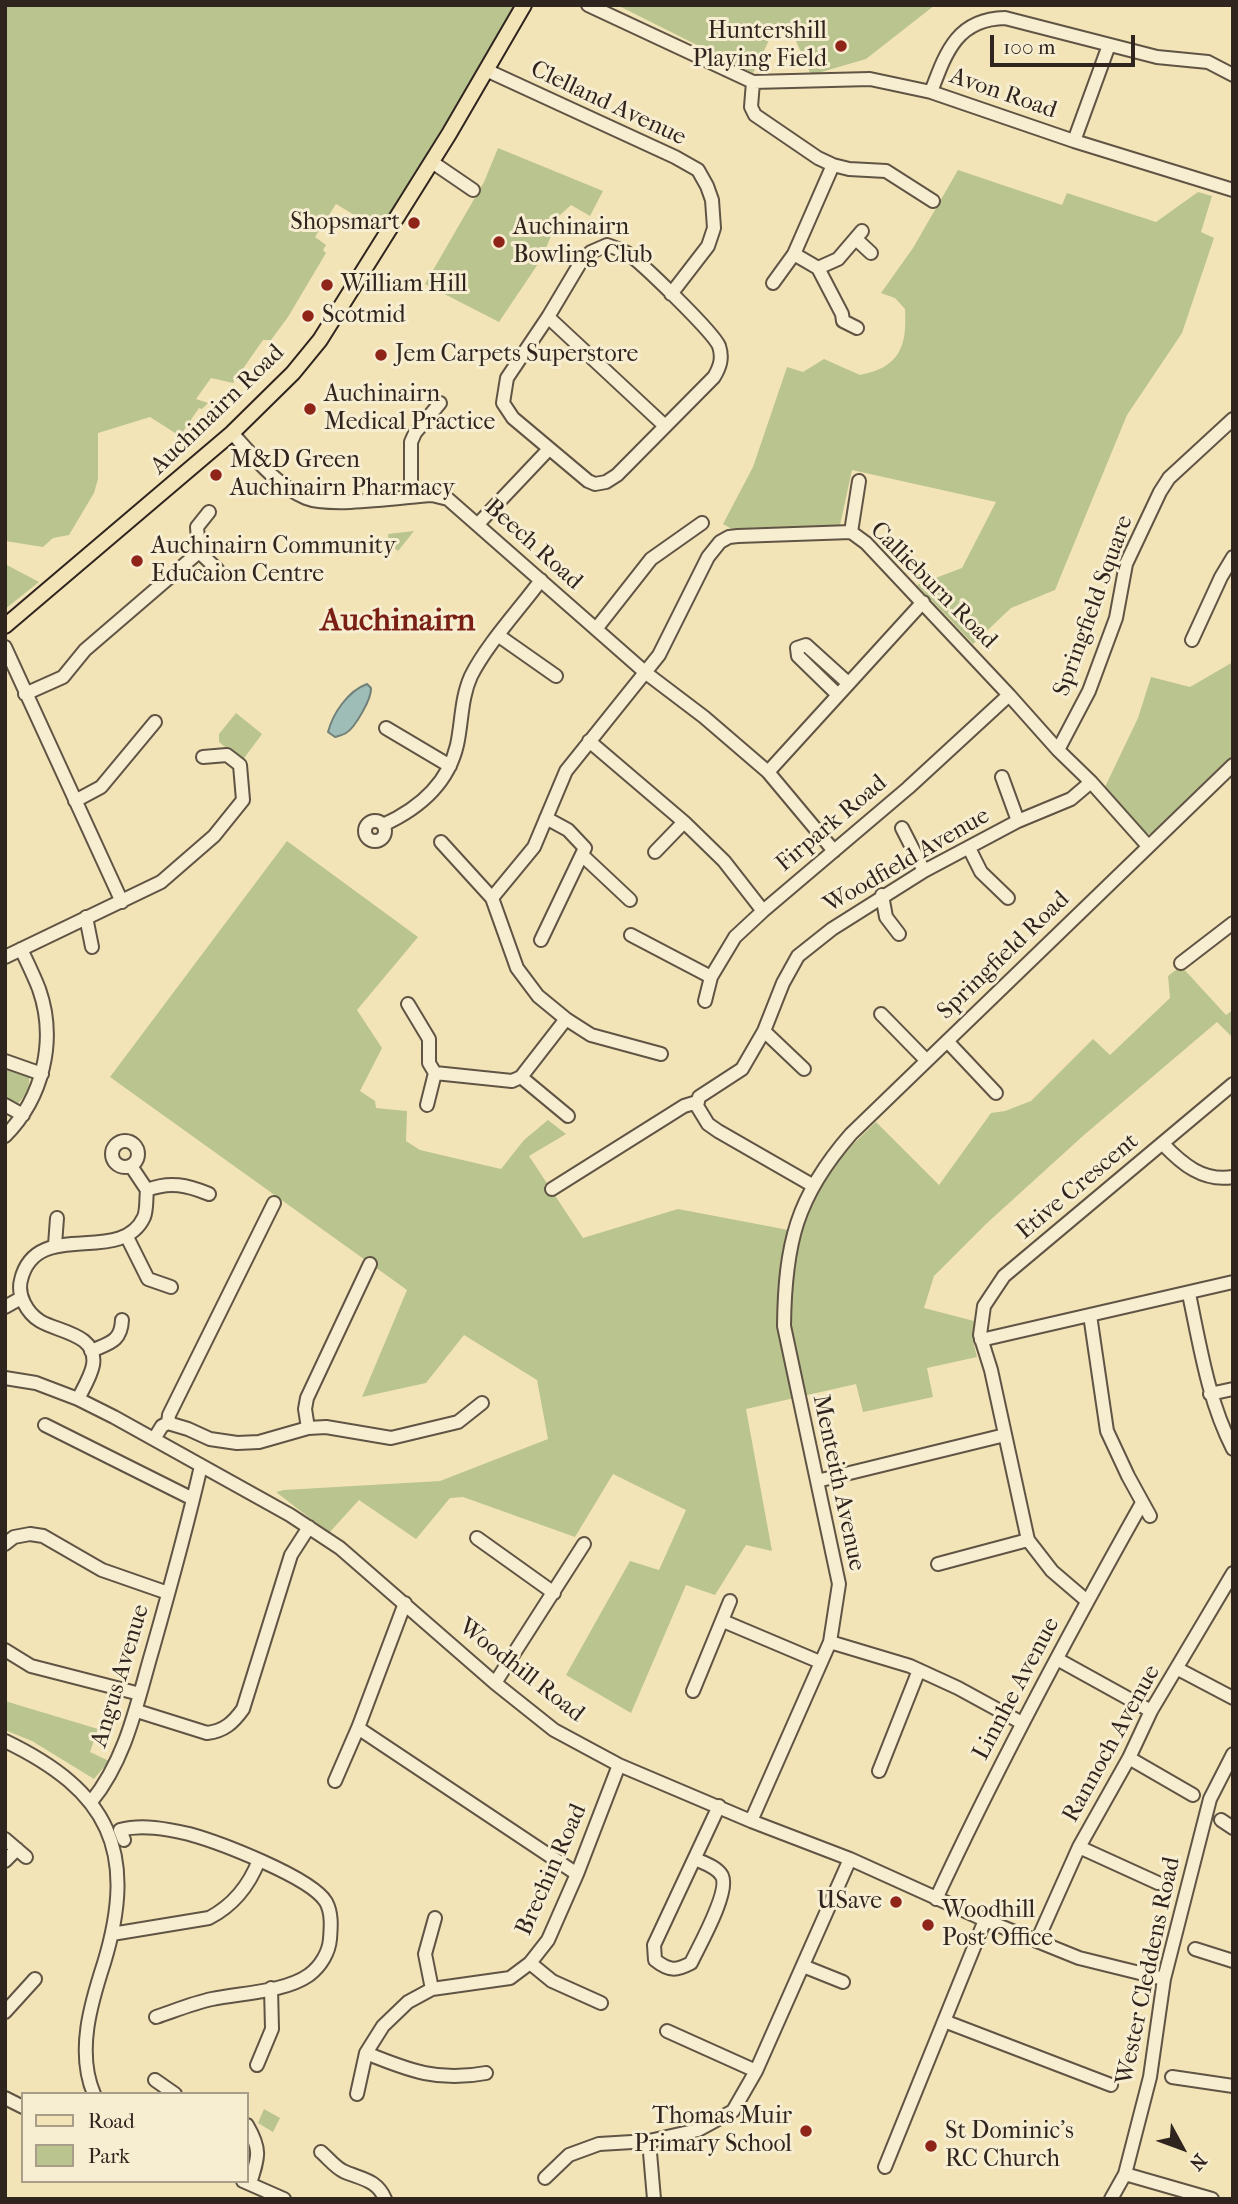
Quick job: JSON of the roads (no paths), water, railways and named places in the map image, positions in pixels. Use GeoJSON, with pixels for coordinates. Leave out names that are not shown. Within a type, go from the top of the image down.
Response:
{"type":"FeatureCollection","features":[{"type":"Feature","properties":{"kind":"main road","name":"Auchinairn Road"},"geometry":{"type":"LineString","coordinates":[[5,626],[232,433],[285,382],[320,340],[432,162],[524,5]]}},
{"type":"Feature","properties":{"kind":"street"},"geometry":{"type":"LineString","coordinates":[[588,5],[753,82],[751,107],[755,115],[818,158],[849,169],[886,171],[933,201]]}},
{"type":"Feature","properties":{"kind":"street"},"geometry":{"type":"LineString","coordinates":[[931,92],[952,43],[968,28],[990,18],[1005,18],[1157,57],[1208,62],[1233,75]]}},
{"type":"Feature","properties":{"kind":"street"},"geometry":{"type":"LineString","coordinates":[[1074,141],[1109,46]]}},
{"type":"Feature","properties":{"kind":"street","name":"Clelland Avenue"},"geometry":{"type":"LineString","coordinates":[[486,71],[698,170],[712,201],[714,228],[708,246],[671,293]]}},
{"type":"Feature","properties":{"kind":"street","name":"Avon Road"},"geometry":{"type":"LineString","coordinates":[[753,82],[870,79],[931,92],[1074,141],[1233,190]]}},
{"type":"Feature","properties":{"kind":"street"},"geometry":{"type":"LineString","coordinates":[[432,162],[473,190]]}},
{"type":"Feature","properties":{"kind":"street"},"geometry":{"type":"LineString","coordinates":[[774,283],[794,254],[833,165]]}},
{"type":"Feature","properties":{"kind":"street"},"geometry":{"type":"LineString","coordinates":[[818,268],[838,259],[859,235],[871,253]]}},
{"type":"Feature","properties":{"kind":"street"},"geometry":{"type":"LineString","coordinates":[[607,245],[628,254],[712,335],[719,346],[720,368],[617,475],[606,482],[595,484],[513,418],[503,403],[507,378],[548,317],[582,260],[591,252],[607,245]]}},
{"type":"Feature","properties":{"kind":"street"},"geometry":{"type":"LineString","coordinates":[[794,254],[818,268],[843,321],[857,328]]}},
{"type":"Feature","properties":{"kind":"street"},"geometry":{"type":"LineString","coordinates":[[548,317],[665,426]]}},
{"type":"Feature","properties":{"kind":"street"},"geometry":{"type":"LineString","coordinates":[[411,496],[411,442],[415,433],[440,403]]}},
{"type":"Feature","properties":{"kind":"street","name":"Springfield Square"},"geometry":{"type":"LineString","coordinates":[[1058,750],[1090,691],[1115,618],[1126,564],[1160,492],[1169,478],[1233,419]]}},
{"type":"Feature","properties":{"kind":"street","name":"Beech Road"},"geometry":{"type":"LineString","coordinates":[[232,433],[266,469],[308,499],[329,502],[432,495],[448,499],[646,673],[704,717],[768,772],[834,851]]}},
{"type":"Feature","properties":{"kind":"street"},"geometry":{"type":"LineString","coordinates":[[478,524],[549,449]]}},
{"type":"Feature","properties":{"kind":"street"},"geometry":{"type":"LineString","coordinates":[[851,532],[859,481]]}},
{"type":"Feature","properties":{"kind":"street"},"geometry":{"type":"LineString","coordinates":[[209,512],[197,527],[199,552],[217,569]]}},
{"type":"Feature","properties":{"kind":"street"},"geometry":{"type":"LineString","coordinates":[[596,629],[651,559],[691,538],[702,523]]}},
{"type":"Feature","properties":{"kind":"street","name":"Callieburn Road"},"geometry":{"type":"LineString","coordinates":[[646,673],[659,655],[708,557],[720,542],[738,536],[851,532],[866,543],[923,602],[1148,846]]}},
{"type":"Feature","properties":{"kind":"street"},"geometry":{"type":"LineString","coordinates":[[25,694],[63,677],[85,650],[199,552]]}},
{"type":"Feature","properties":{"kind":"street"},"geometry":{"type":"LineString","coordinates":[[1192,639],[1233,557]]}},
{"type":"Feature","properties":{"kind":"street"},"geometry":{"type":"LineString","coordinates":[[383,825],[413,809],[429,796],[450,766],[457,744],[464,695],[471,676],[486,651],[541,580]]}},
{"type":"Feature","properties":{"kind":"street"},"geometry":{"type":"LineString","coordinates":[[768,772],[923,602]]}},
{"type":"Feature","properties":{"kind":"street"},"geometry":{"type":"LineString","coordinates":[[499,636],[556,676]]}},
{"type":"Feature","properties":{"kind":"street"},"geometry":{"type":"LineString","coordinates":[[838,695],[798,656],[797,648],[806,645],[848,683]]}},
{"type":"Feature","properties":{"kind":"street"},"geometry":{"type":"LineString","coordinates":[[5,647],[122,902]]}},
{"type":"Feature","properties":{"kind":"street"},"geometry":{"type":"LineString","coordinates":[[492,898],[534,847],[566,771],[646,673]]}},
{"type":"Feature","properties":{"kind":"street","name":"Firpark Road"},"geometry":{"type":"LineString","coordinates":[[705,1001],[711,977],[735,937],[1009,695]]}},
{"type":"Feature","properties":{"kind":"street"},"geometry":{"type":"LineString","coordinates":[[75,801],[101,787],[155,722]]}},
{"type":"Feature","properties":{"kind":"street"},"geometry":{"type":"LineString","coordinates":[[386,729],[450,766]]}},
{"type":"Feature","properties":{"kind":"street"},"geometry":{"type":"LineString","coordinates":[[589,741],[684,822],[724,861],[763,911]]}},
{"type":"Feature","properties":{"kind":"street"},"geometry":{"type":"LineString","coordinates":[[5,957],[161,883],[214,835],[243,800],[239,763],[227,755],[203,757]]}},
{"type":"Feature","properties":{"kind":"street","name":"Springfield Road"},"geometry":{"type":"LineString","coordinates":[[812,1185],[832,1155],[851,1134],[1233,765]]}},
{"type":"Feature","properties":{"kind":"street"},"geometry":{"type":"LineString","coordinates":[[1002,777],[1018,821]]}},
{"type":"Feature","properties":{"kind":"street","name":"Woodfield Avenue"},"geometry":{"type":"LineString","coordinates":[[552,1189],[684,1106],[698,1107],[699,1097],[742,1069],[764,1031],[783,983],[798,956],[832,929],[924,871],[1018,821],[1071,799],[1091,782]]}},
{"type":"Feature","properties":{"kind":"street"},"geometry":{"type":"LineString","coordinates":[[541,940],[585,848],[568,830],[546,818]]}},
{"type":"Feature","properties":{"kind":"street"},"geometry":{"type":"LineString","coordinates":[[654,852],[684,822]]}},
{"type":"Feature","properties":{"kind":"street"},"geometry":{"type":"LineString","coordinates":[[902,828],[924,871]]}},
{"type":"Feature","properties":{"kind":"street"},"geometry":{"type":"LineString","coordinates":[[441,842],[492,898],[517,968],[538,996],[591,1035],[661,1054]]}},
{"type":"Feature","properties":{"kind":"street"},"geometry":{"type":"LineString","coordinates":[[969,848],[981,872],[1008,898]]}},
{"type":"Feature","properties":{"kind":"street"},"geometry":{"type":"LineString","coordinates":[[582,855],[629,900]]}},
{"type":"Feature","properties":{"kind":"street"},"geometry":{"type":"LineString","coordinates":[[882,895],[886,917],[899,934]]}},
{"type":"Feature","properties":{"kind":"street"},"geometry":{"type":"LineString","coordinates":[[86,917],[92,947]]}},
{"type":"Feature","properties":{"kind":"street"},"geometry":{"type":"LineString","coordinates":[[1181,963],[1233,923]]}},
{"type":"Feature","properties":{"kind":"street"},"geometry":{"type":"LineString","coordinates":[[631,934],[711,977]]}},
{"type":"Feature","properties":{"kind":"street"},"geometry":{"type":"LineString","coordinates":[[5,1136],[23,1115],[37,1090],[48,1039],[40,991],[21,949]]}},
{"type":"Feature","properties":{"kind":"street"},"geometry":{"type":"LineString","coordinates":[[408,1004],[429,1039],[429,1063],[435,1073],[427,1105]]}},
{"type":"Feature","properties":{"kind":"street"},"geometry":{"type":"LineString","coordinates":[[881,1014],[926,1060]]}},
{"type":"Feature","properties":{"kind":"street"},"geometry":{"type":"LineString","coordinates":[[435,1073],[512,1081],[521,1077],[566,1019]]}},
{"type":"Feature","properties":{"kind":"street"},"geometry":{"type":"LineString","coordinates":[[764,1031],[804,1069]]}},
{"type":"Feature","properties":{"kind":"street"},"geometry":{"type":"LineString","coordinates":[[947,1041],[996,1093]]}},
{"type":"Feature","properties":{"kind":"street"},"geometry":{"type":"LineString","coordinates":[[5,1061],[42,1074]]}},
{"type":"Feature","properties":{"kind":"street"},"geometry":{"type":"LineString","coordinates":[[521,1077],[568,1116]]}},
{"type":"Feature","properties":{"kind":"street","name":"Etive Crescent"},"geometry":{"type":"LineString","coordinates":[[981,1340],[984,1306],[1004,1276],[1233,1084]]}},
{"type":"Feature","properties":{"kind":"street"},"geometry":{"type":"LineString","coordinates":[[5,1105],[23,1115]]}},
{"type":"Feature","properties":{"kind":"street"},"geometry":{"type":"LineString","coordinates":[[698,1107],[708,1124],[718,1131],[812,1185]]}},
{"type":"Feature","properties":{"kind":"street"},"geometry":{"type":"LineString","coordinates":[[1163,1144],[1183,1165],[1221,1179],[1233,1177]]}},
{"type":"Feature","properties":{"kind":"street"},"geometry":{"type":"LineString","coordinates":[[78,1399],[94,1364],[91,1351],[81,1337],[41,1321],[30,1311],[21,1298],[20,1281],[31,1258],[55,1245],[127,1237],[144,1217],[148,1190],[131,1166]]}},
{"type":"Feature","properties":{"kind":"street"},"geometry":{"type":"LineString","coordinates":[[148,1190],[161,1185],[187,1185],[209,1194]]}},
{"type":"Feature","properties":{"kind":"street","name":"Menteith Avenue"},"geometry":{"type":"LineString","coordinates":[[751,1821],[830,1642],[839,1584],[784,1326],[785,1284],[792,1235],[812,1185]]}},
{"type":"Feature","properties":{"kind":"street"},"geometry":{"type":"LineString","coordinates":[[168,1423],[169,1415],[274,1203]]}},
{"type":"Feature","properties":{"kind":"street"},"geometry":{"type":"LineString","coordinates":[[55,1245],[57,1218]]}},
{"type":"Feature","properties":{"kind":"street"},"geometry":{"type":"LineString","coordinates":[[127,1237],[148,1279],[171,1287]]}},
{"type":"Feature","properties":{"kind":"street"},"geometry":{"type":"LineString","coordinates":[[308,1428],[304,1409],[307,1398],[370,1264]]}},
{"type":"Feature","properties":{"kind":"street"},"geometry":{"type":"LineString","coordinates":[[1087,1601],[1052,1571],[1028,1540],[991,1370],[981,1340],[1233,1282]]}},
{"type":"Feature","properties":{"kind":"street"},"geometry":{"type":"LineString","coordinates":[[1189,1294],[1210,1394],[1219,1423],[1233,1449]]}},
{"type":"Feature","properties":{"kind":"street"},"geometry":{"type":"LineString","coordinates":[[5,1307],[21,1298]]}},
{"type":"Feature","properties":{"kind":"street"},"geometry":{"type":"LineString","coordinates":[[1090,1315],[1107,1431],[1150,1516]]}},
{"type":"Feature","properties":{"kind":"street"},"geometry":{"type":"LineString","coordinates":[[91,1351],[116,1339],[121,1333],[122,1321]]}},
{"type":"Feature","properties":{"kind":"street","name":"Woodhill Road"},"geometry":{"type":"LineString","coordinates":[[5,1378],[36,1383],[78,1399],[266,1500],[309,1527],[340,1548],[495,1683],[554,1730],[619,1765],[751,1821],[850,1859],[936,1899],[1079,1958],[1164,1979]]}},
{"type":"Feature","properties":{"kind":"street"},"geometry":{"type":"LineString","coordinates":[[1210,1394],[1233,1389]]}},
{"type":"Feature","properties":{"kind":"street"},"geometry":{"type":"LineString","coordinates":[[154,1439],[162,1426],[168,1423],[210,1440],[237,1443],[259,1442],[308,1428],[326,1427],[391,1438],[458,1422],[482,1403]]}},
{"type":"Feature","properties":{"kind":"street"},"geometry":{"type":"LineString","coordinates":[[45,1425],[194,1499]]}},
{"type":"Feature","properties":{"kind":"street"},"geometry":{"type":"LineString","coordinates":[[817,1481],[1005,1435]]}},
{"type":"Feature","properties":{"kind":"street","name":"Angus Avenue"},"geometry":{"type":"LineString","coordinates":[[91,1802],[120,1758],[136,1711],[201,1466]]}},
{"type":"Feature","properties":{"kind":"street","name":"Linnhe Avenue"},"geometry":{"type":"LineString","coordinates":[[936,1899],[982,1800],[1022,1723],[1142,1503]]}},
{"type":"Feature","properties":{"kind":"street"},"geometry":{"type":"LineString","coordinates":[[136,1711],[207,1733],[216,1732],[234,1721],[243,1709],[291,1555],[309,1527]]}},
{"type":"Feature","properties":{"kind":"street"},"geometry":{"type":"LineString","coordinates":[[5,1544],[14,1537],[30,1534],[43,1536],[102,1570],[169,1593]]}},
{"type":"Feature","properties":{"kind":"street"},"geometry":{"type":"LineString","coordinates":[[477,1538],[554,1593]]}},
{"type":"Feature","properties":{"kind":"street"},"geometry":{"type":"LineString","coordinates":[[938,1564],[1028,1540]]}},
{"type":"Feature","properties":{"kind":"street"},"geometry":{"type":"LineString","coordinates":[[495,1683],[584,1544]]}},
{"type":"Feature","properties":{"kind":"street","name":"Rannoch Avenue"},"geometry":{"type":"LineString","coordinates":[[1037,1941],[1079,1847],[1129,1758],[1151,1711],[1231,1579]]}},
{"type":"Feature","properties":{"kind":"street"},"geometry":{"type":"LineString","coordinates":[[693,1691],[730,1601]]}},
{"type":"Feature","properties":{"kind":"street"},"geometry":{"type":"LineString","coordinates":[[335,1781],[405,1603]]}},
{"type":"Feature","properties":{"kind":"street"},"geometry":{"type":"LineString","coordinates":[[723,1621],[820,1662]]}},
{"type":"Feature","properties":{"kind":"street"},"geometry":{"type":"LineString","coordinates":[[830,1642],[919,1670],[1022,1723]]}},
{"type":"Feature","properties":{"kind":"street"},"geometry":{"type":"LineString","coordinates":[[5,1650],[31,1666],[139,1695]]}},
{"type":"Feature","properties":{"kind":"street"},"geometry":{"type":"LineString","coordinates":[[1057,1659],[1151,1711]]}},
{"type":"Feature","properties":{"kind":"street"},"geometry":{"type":"LineString","coordinates":[[1178,1669],[1233,1698]]}},
{"type":"Feature","properties":{"kind":"street"},"geometry":{"type":"LineString","coordinates":[[879,1771],[919,1670]]}},
{"type":"Feature","properties":{"kind":"street"},"geometry":{"type":"LineString","coordinates":[[358,1728],[577,1874]]}},
{"type":"Feature","properties":{"kind":"street"},"geometry":{"type":"LineString","coordinates":[[5,1741],[50,1764],[76,1784],[105,1825],[116,1855],[117,1902],[112,1934],[89,2010],[87,2027],[87,2063],[94,2092]]}},
{"type":"Feature","properties":{"kind":"street","name":"Wester Cleddens Road"},"geometry":{"type":"LineString","coordinates":[[1111,2199],[1125,2174],[1150,2077],[1164,1979],[1210,1799],[1233,1754]]}},
{"type":"Feature","properties":{"kind":"street"},"geometry":{"type":"LineString","coordinates":[[1129,1758],[1193,1795]]}},
{"type":"Feature","properties":{"kind":"street","name":"Brechin Road"},"geometry":{"type":"LineString","coordinates":[[357,2094],[366,2053],[389,2020],[408,2002],[432,1989],[510,1978],[530,1963],[548,1940],[619,1765]]}},
{"type":"Feature","properties":{"kind":"street"},"geometry":{"type":"LineString","coordinates":[[695,1858],[716,1869],[723,1878],[724,1892],[691,1963],[677,1970],[666,1969],[655,1960],[654,1945],[719,1806]]}},
{"type":"Feature","properties":{"kind":"street"},"geometry":{"type":"LineString","coordinates":[[1221,1820],[1233,1828]]}},
{"type":"Feature","properties":{"kind":"street"},"geometry":{"type":"LineString","coordinates":[[124,1840],[120,1830],[140,1826],[190,1835],[260,1860],[310,1886],[326,1902],[331,1920],[330,1943],[323,1961],[311,1973],[293,1984],[208,2000],[156,2017]]}},
{"type":"Feature","properties":{"kind":"street"},"geometry":{"type":"LineString","coordinates":[[5,1839],[21,1853],[5,1861]]}},
{"type":"Feature","properties":{"kind":"street"},"geometry":{"type":"LineString","coordinates":[[1079,1847],[1158,1883]]}},
{"type":"Feature","properties":{"kind":"street"},"geometry":{"type":"LineString","coordinates":[[544,2178],[569,2155],[598,2144],[649,2141],[698,2130],[733,2111],[756,2071],[850,1859]]}},
{"type":"Feature","properties":{"kind":"street"},"geometry":{"type":"LineString","coordinates":[[112,1934],[209,1918],[235,1899],[254,1874],[260,1860]]}},
{"type":"Feature","properties":{"kind":"street"},"geometry":{"type":"LineString","coordinates":[[432,1989],[425,1954],[435,1918]]}},
{"type":"Feature","properties":{"kind":"street"},"geometry":{"type":"LineString","coordinates":[[885,2166],[985,1920]]}},
{"type":"Feature","properties":{"kind":"street"},"geometry":{"type":"LineString","coordinates":[[1195,1949],[1233,1961]]}},
{"type":"Feature","properties":{"kind":"street"},"geometry":{"type":"LineString","coordinates":[[530,1963],[552,1982],[601,2003]]}},
{"type":"Feature","properties":{"kind":"street"},"geometry":{"type":"LineString","coordinates":[[803,1966],[844,1982]]}},
{"type":"Feature","properties":{"kind":"street"},"geometry":{"type":"LineString","coordinates":[[5,2012],[35,1979]]}},
{"type":"Feature","properties":{"kind":"street"},"geometry":{"type":"LineString","coordinates":[[257,2065],[272,2029],[271,1988]]}},
{"type":"Feature","properties":{"kind":"street"},"geometry":{"type":"LineString","coordinates":[[944,2021],[1111,2085]]}},
{"type":"Feature","properties":{"kind":"street"},"geometry":{"type":"LineString","coordinates":[[667,2031],[756,2071]]}},
{"type":"Feature","properties":{"kind":"street"},"geometry":{"type":"LineString","coordinates":[[366,2053],[409,2071],[439,2077],[486,2073]]}},
{"type":"Feature","properties":{"kind":"street"},"geometry":{"type":"LineString","coordinates":[[1172,2077],[1233,2086]]}},
{"type":"Feature","properties":{"kind":"street"},"geometry":{"type":"LineString","coordinates":[[155,2080],[172,2092]]}},
{"type":"Feature","properties":{"kind":"street"},"geometry":{"type":"LineString","coordinates":[[5,2098],[21,2107]]}},
{"type":"Feature","properties":{"kind":"street"},"geometry":{"type":"LineString","coordinates":[[248,2127],[258,2144],[258,2160],[248,2178]]}},
{"type":"Feature","properties":{"kind":"street"},"geometry":{"type":"LineString","coordinates":[[649,2141],[654,2199]]}},
{"type":"Feature","properties":{"kind":"street"},"geometry":{"type":"LineString","coordinates":[[321,2152],[342,2171],[366,2178],[386,2199]]}},
{"type":"Feature","properties":{"kind":"street"},"geometry":{"type":"LineString","coordinates":[[1125,2174],[1212,2199]]}},
{"type":"Feature","properties":{"kind":"street"},"geometry":{"type":"LineString","coordinates":[[248,2183],[284,2199]]}},
{"type":"Feature","properties":{"kind":"water"},"geometry":{"type":"Polygon","coordinates":[[[367,684],[371,693],[358,719],[350,730],[335,737],[328,732],[338,710],[348,697],[367,684]]]}},
{"type":"Feature","properties":{"kind":"place","name":"Huntershill Playing Field"},"geometry":{"type":"Point","coordinates":[841,46]}},
{"type":"Feature","properties":{"kind":"place","name":"Shopsmart"},"geometry":{"type":"Point","coordinates":[414,223]}},
{"type":"Feature","properties":{"kind":"place","name":"Auchinairn Bowling Club"},"geometry":{"type":"Point","coordinates":[499,242]}},
{"type":"Feature","properties":{"kind":"place","name":"William Hill"},"geometry":{"type":"Point","coordinates":[327,285]}},
{"type":"Feature","properties":{"kind":"place","name":"Scotmid"},"geometry":{"type":"Point","coordinates":[308,316]}},
{"type":"Feature","properties":{"kind":"place","name":"Jem Carpets Superstore"},"geometry":{"type":"Point","coordinates":[381,355]}},
{"type":"Feature","properties":{"kind":"place","name":"Auchinairn Medical Practice"},"geometry":{"type":"Point","coordinates":[310,409]}},
{"type":"Feature","properties":{"kind":"place","name":"M&D Green Auchinairn Pharmacy"},"geometry":{"type":"Point","coordinates":[216,475]}},
{"type":"Feature","properties":{"kind":"place","name":"Auchinairn Community Educaion Centre"},"geometry":{"type":"Point","coordinates":[137,561]}},
{"type":"Feature","properties":{"kind":"place","name":"USave"},"geometry":{"type":"Point","coordinates":[896,1902]}},
{"type":"Feature","properties":{"kind":"place","name":"Woodhill Post Office"},"geometry":{"type":"Point","coordinates":[928,1925]}},
{"type":"Feature","properties":{"kind":"place","name":"Thomas Muir Primary School"},"geometry":{"type":"Point","coordinates":[806,2131]}},
{"type":"Feature","properties":{"kind":"place","name":"St Dominic's RC Church"},"geometry":{"type":"Point","coordinates":[931,2146]}},
{"type":"Feature","properties":{"kind":"district","name":"Auchinairn"},"geometry":{"type":"Point","coordinates":[398,622]}}]}
